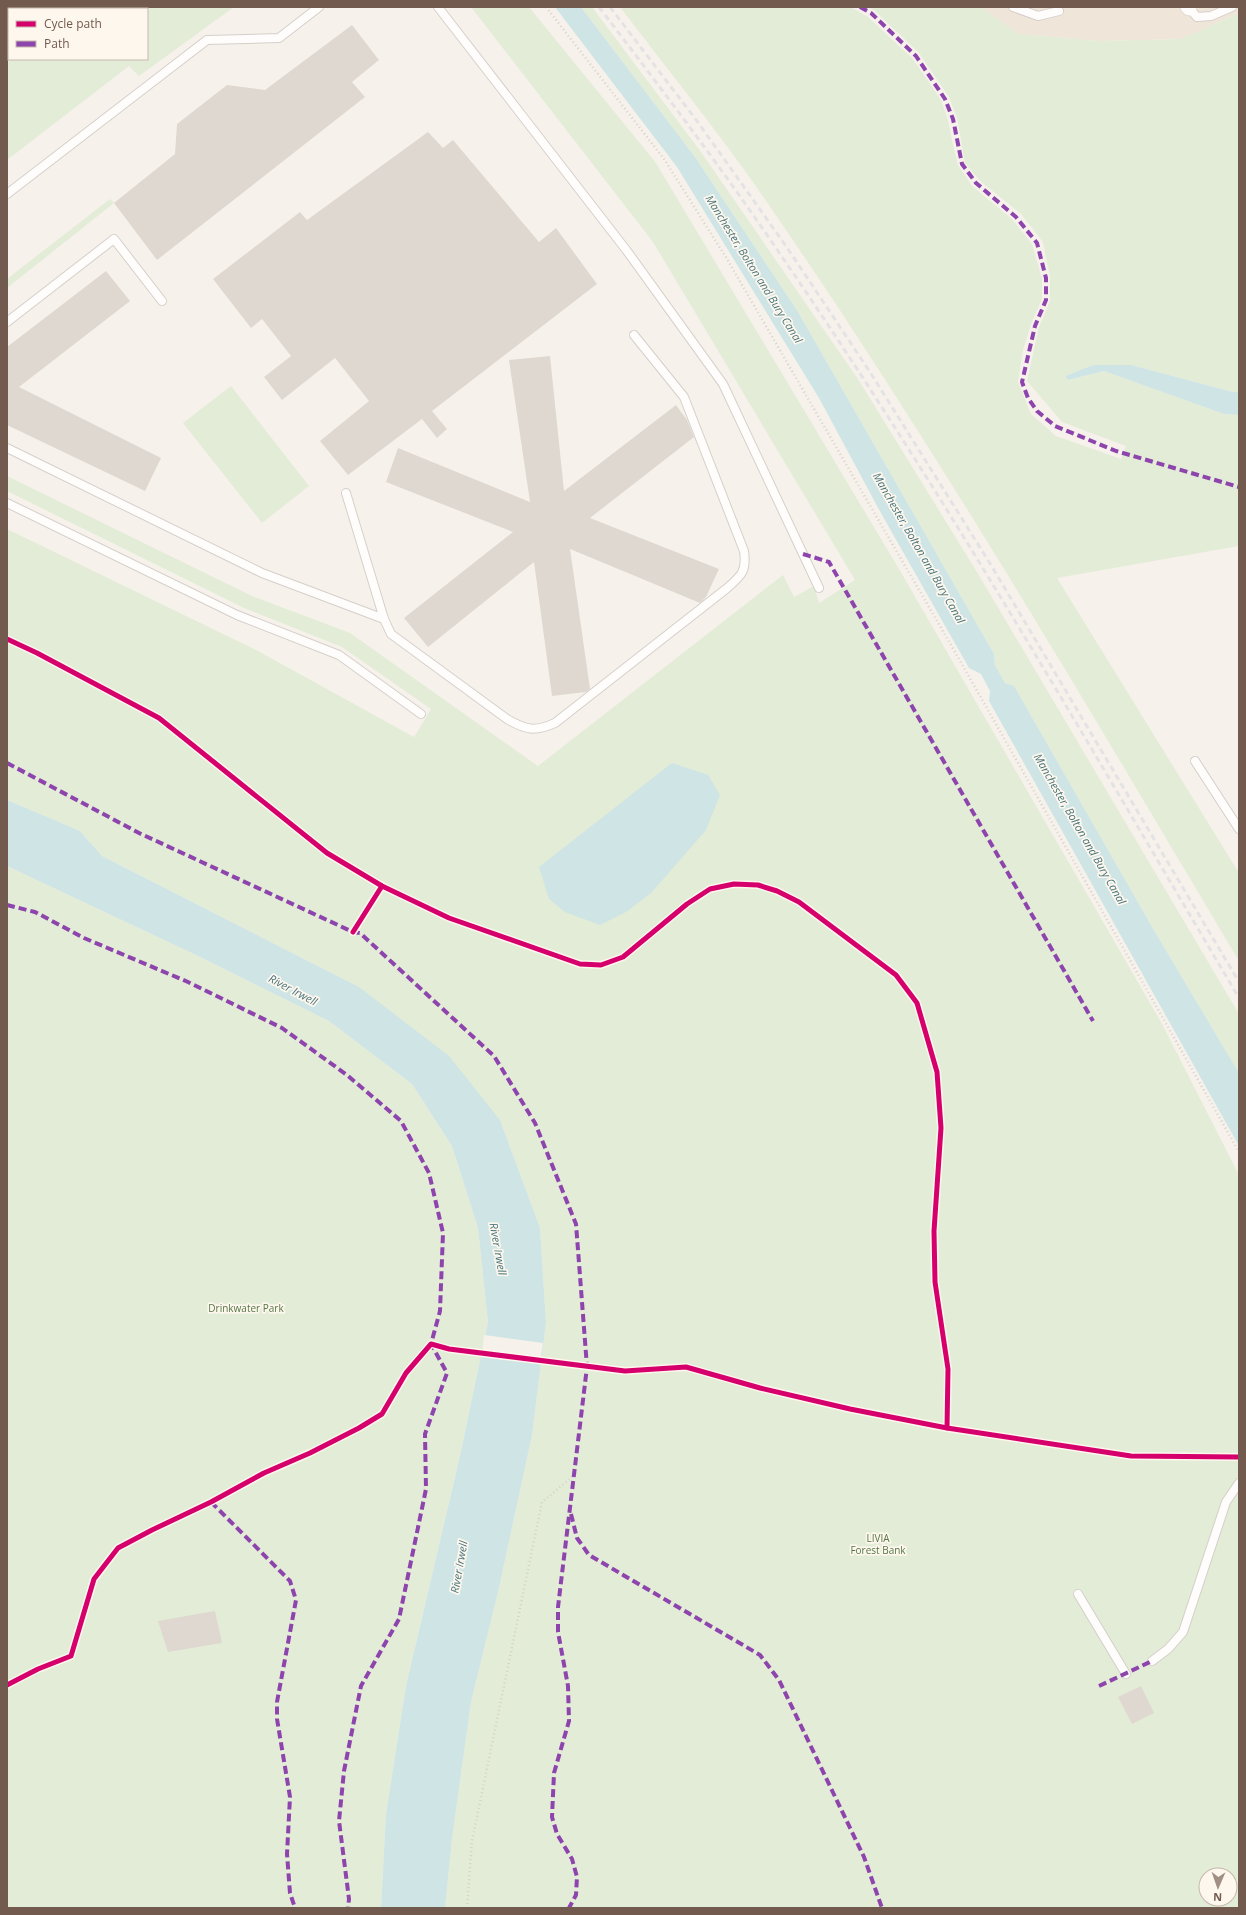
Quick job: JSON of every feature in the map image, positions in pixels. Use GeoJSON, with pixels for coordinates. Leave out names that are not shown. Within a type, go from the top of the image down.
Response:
{"type":"FeatureCollection","features":[{"type":"Feature","properties":{"kind":"lane"},"geometry":{"type":"LineString","coordinates":[[7,194],[207,40],[279,38],[319,7]]}},
{"type":"Feature","properties":{"kind":"lane"},"geometry":{"type":"LineString","coordinates":[[438,7],[627,251],[723,384],[819,588]]}},
{"type":"Feature","properties":{"kind":"lane"},"geometry":{"type":"LineString","coordinates":[[1013,7],[1038,16],[1059,11]]}},
{"type":"Feature","properties":{"kind":"lane"},"geometry":{"type":"LineString","coordinates":[[1188,7],[1197,17],[1211,16],[1232,7]]}},
{"type":"Feature","properties":{"kind":"lane"},"geometry":{"type":"LineString","coordinates":[[7,322],[114,239],[162,301]]}},
{"type":"Feature","properties":{"kind":"lane"},"geometry":{"type":"LineString","coordinates":[[346,493],[384,619],[390,634],[507,719],[523,728],[541,729],[555,723],[742,576],[746,563],[744,552],[684,397],[634,335]]}},
{"type":"Feature","properties":{"kind":"lane"},"geometry":{"type":"LineString","coordinates":[[7,448],[262,574],[384,619]]}},
{"type":"Feature","properties":{"kind":"lane"},"geometry":{"type":"LineString","coordinates":[[7,503],[237,615],[339,655],[421,714]]}},
{"type":"Feature","properties":{"kind":"lane"},"geometry":{"type":"LineString","coordinates":[[1196,761],[1239,829]]}},
{"type":"Feature","properties":{"kind":"lane"},"geometry":{"type":"LineString","coordinates":[[1152,1661],[1168,1649],[1183,1632],[1226,1502],[1239,1483]]}},
{"type":"Feature","properties":{"kind":"lane"},"geometry":{"type":"LineString","coordinates":[[1078,1594],[1126,1674]]}},
{"type":"Feature","properties":{"kind":"path"},"geometry":{"type":"LineString","coordinates":[[546,7],[664,158],[727,259],[955,652],[1239,1152]]}},
{"type":"Feature","properties":{"kind":"path"},"geometry":{"type":"LineString","coordinates":[[466,1908],[472,1841],[542,1502],[574,1475]]}},
{"type":"Feature","properties":{"kind":"shaded area"},"geometry":{"type":"Polygon","coordinates":[[[980,7],[1239,7],[1239,13],[1181,39],[1098,41],[1019,34],[980,7]]]}},
{"type":"Feature","properties":{"kind":"green space"},"geometry":{"type":"Polygon","coordinates":[[[234,7],[139,76],[129,66],[7,160],[8,35],[8,60],[148,60],[148,8],[42,8],[234,7]]]}},
{"type":"Feature","properties":{"kind":"green space","name":"LIVIA Forest Bank"},"geometry":{"type":"Polygon","coordinates":[[[471,7],[529,7],[656,163],[899,569],[1161,1022],[1239,1175],[1239,1908],[445,1908],[452,1839],[471,1702],[499,1588],[532,1435],[546,1323],[540,1228],[500,1120],[359,987],[102,856],[80,831],[7,800],[7,529],[258,651],[414,737],[431,709],[342,647],[244,608],[7,491],[7,476],[252,596],[350,633],[538,766],[783,575],[794,597],[814,586],[819,603],[855,580],[653,242],[471,7]]]}},
{"type":"Feature","properties":{"kind":"green space"},"geometry":{"type":"Polygon","coordinates":[[[581,7],[592,7],[701,152],[858,379],[977,572],[1239,1014],[1239,1073],[1155,932],[1014,686],[1005,683],[995,665],[994,654],[798,312],[695,157],[581,7]]]}},
{"type":"Feature","properties":{"kind":"green space"},"geometry":{"type":"Polygon","coordinates":[[[620,7],[851,7],[868,17],[913,59],[941,100],[948,120],[958,165],[972,186],[1012,219],[1032,244],[1042,279],[1042,299],[1031,324],[1023,350],[1018,382],[1031,414],[1056,436],[1121,459],[1126,446],[1062,422],[1027,381],[1039,327],[1050,301],[1050,277],[1043,242],[1021,214],[980,181],[965,163],[957,118],[949,97],[919,53],[874,10],[868,7],[980,7],[1019,34],[1098,41],[1181,39],[1239,13],[1239,392],[1233,392],[1131,365],[1093,365],[1065,376],[1068,380],[1104,371],[1224,414],[1239,415],[1239,546],[1057,578],[1239,873],[1239,961],[1004,568],[882,375],[819,279],[739,162],[620,7]]]}},
{"type":"Feature","properties":{"kind":"green space"},"geometry":{"type":"Polygon","coordinates":[[[110,199],[114,203],[7,288],[7,279],[110,199]]]}},
{"type":"Feature","properties":{"kind":"green space"},"geometry":{"type":"Polygon","coordinates":[[[231,386],[309,486],[262,523],[183,423],[231,386]]]}},
{"type":"Feature","properties":{"kind":"green space","name":"Drinkwater Park"},"geometry":{"type":"Polygon","coordinates":[[[7,866],[196,955],[329,1021],[412,1084],[452,1146],[478,1228],[488,1322],[460,1456],[406,1686],[386,1814],[381,1908],[7,1908],[7,866]]]}},
{"type":"Feature","properties":{"kind":"water","name":"Manchester, Bolton and Bury Canal"},"geometry":{"type":"Polygon","coordinates":[[[555,7],[581,7],[695,157],[798,312],[994,654],[995,665],[1005,683],[1014,686],[1155,932],[1239,1073],[1239,1146],[989,701],[990,691],[981,674],[969,668],[882,515],[819,398],[677,167],[555,7]]]}},
{"type":"Feature","properties":{"kind":"water"},"geometry":{"type":"Polygon","coordinates":[[[1093,365],[1131,365],[1233,392],[1239,392],[1239,415],[1224,414],[1104,371],[1068,380],[1065,376],[1093,365]]]}},
{"type":"Feature","properties":{"kind":"water"},"geometry":{"type":"Polygon","coordinates":[[[672,763],[708,775],[720,795],[706,830],[651,893],[626,912],[600,925],[565,912],[549,899],[539,867],[672,763]]]}},
{"type":"Feature","properties":{"kind":"water","name":"River Irwell"},"geometry":{"type":"Polygon","coordinates":[[[7,800],[80,831],[102,856],[359,987],[449,1056],[500,1120],[540,1228],[546,1323],[532,1435],[499,1588],[471,1702],[452,1839],[445,1908],[381,1908],[386,1814],[406,1686],[460,1456],[488,1322],[478,1228],[452,1146],[412,1084],[329,1021],[196,955],[7,866],[7,800]]]}},
{"type":"Feature","properties":{"kind":"pier"},"geometry":{"type":"Polygon","coordinates":[[[484,1335],[543,1343],[540,1362],[482,1355],[484,1335]]]}},
{"type":"Feature","properties":{"kind":"building"},"geometry":{"type":"Polygon","coordinates":[[[352,25],[379,60],[352,82],[365,97],[157,260],[114,203],[175,154],[177,124],[227,85],[265,90],[352,25]]]}},
{"type":"Feature","properties":{"kind":"building"},"geometry":{"type":"Polygon","coordinates":[[[428,132],[443,148],[453,140],[539,242],[556,228],[597,284],[432,411],[447,429],[437,438],[422,419],[348,475],[320,441],[369,401],[335,358],[282,400],[264,377],[291,356],[262,319],[251,328],[213,279],[300,212],[307,220],[428,132]]]}},
{"type":"Feature","properties":{"kind":"building"},"geometry":{"type":"Polygon","coordinates":[[[106,271],[130,301],[19,387],[161,458],[145,491],[7,425],[7,347],[106,271]]]}},
{"type":"Feature","properties":{"kind":"building"},"geometry":{"type":"Polygon","coordinates":[[[550,356],[564,491],[676,405],[687,420],[694,437],[590,518],[719,569],[706,597],[700,603],[570,549],[590,689],[586,692],[552,696],[534,562],[428,647],[404,618],[513,532],[386,482],[398,448],[530,502],[509,360],[550,356]]]}},
{"type":"Feature","properties":{"kind":"building"},"geometry":{"type":"Polygon","coordinates":[[[215,1611],[222,1643],[168,1652],[158,1621],[215,1611]]]}},
{"type":"Feature","properties":{"kind":"building"},"geometry":{"type":"Polygon","coordinates":[[[1141,1686],[1154,1713],[1132,1724],[1118,1697],[1141,1686]]]}},
{"type":"Feature","properties":{"kind":"railway"},"geometry":{"type":"LineString","coordinates":[[599,7],[735,189],[839,342],[899,434],[1015,621],[1239,998]]}},
{"type":"Feature","properties":{"kind":"railway"},"geometry":{"type":"LineString","coordinates":[[610,7],[697,121],[786,246],[870,372],[991,565],[1239,982]]}},
{"type":"Feature","properties":{"kind":"marked path"},"geometry":{"type":"LineString","coordinates":[[860,7],[871,13],[916,56],[945,99],[953,119],[962,164],[976,183],[1016,217],[1037,243],[1046,278],[1046,300],[1035,326],[1022,382],[1028,398],[1037,411],[1055,426],[1116,451],[1239,487]]}},
{"type":"Feature","properties":{"kind":"marked path"},"geometry":{"type":"LineString","coordinates":[[803,554],[829,562],[1093,1021]]}},
{"type":"Feature","properties":{"kind":"marked path"},"geometry":{"type":"LineString","coordinates":[[7,763],[139,833],[353,932],[360,933],[494,1056],[535,1123],[576,1224],[587,1367],[558,1607],[558,1632],[568,1686],[569,1721],[554,1773],[552,1817],[557,1834],[572,1859],[577,1877],[576,1895],[569,1908]]}},
{"type":"Feature","properties":{"kind":"marked path"},"geometry":{"type":"LineString","coordinates":[[7,905],[35,912],[84,938],[188,982],[282,1028],[347,1075],[401,1121],[429,1173],[443,1233],[440,1311],[431,1344],[447,1373],[425,1434],[426,1489],[399,1619],[361,1686],[344,1771],[339,1821],[349,1899],[348,1908]]}},
{"type":"Feature","properties":{"kind":"marked path"},"geometry":{"type":"LineString","coordinates":[[211,1502],[290,1581],[296,1600],[277,1702],[277,1719],[290,1797],[287,1854],[290,1893],[295,1908]]}},
{"type":"Feature","properties":{"kind":"marked path"},"geometry":{"type":"LineString","coordinates":[[571,1514],[577,1538],[589,1555],[760,1655],[779,1680],[864,1857],[882,1908]]}},
{"type":"Feature","properties":{"kind":"marked path"},"geometry":{"type":"LineString","coordinates":[[1099,1686],[1152,1661]]}},
{"type":"Feature","properties":{"kind":"cycle path"},"geometry":{"type":"LineString","coordinates":[[7,639],[37,653],[159,718],[327,853],[382,886],[449,918],[580,964],[601,965],[623,957],[687,904],[710,889],[734,884],[758,885],[777,891],[799,902],[896,975],[917,1003],[937,1072],[941,1128],[934,1231],[935,1282],[948,1369],[947,1428]]}},
{"type":"Feature","properties":{"kind":"cycle path"},"geometry":{"type":"LineString","coordinates":[[353,932],[382,886]]}},
{"type":"Feature","properties":{"kind":"cycle path"},"geometry":{"type":"LineString","coordinates":[[7,1685],[38,1669],[71,1656],[94,1579],[118,1548],[211,1502],[264,1473],[310,1453],[359,1428],[382,1414],[406,1373],[431,1344],[449,1349],[625,1371],[686,1367],[760,1388],[850,1409],[947,1428],[1131,1456],[1239,1457]]}}]}
